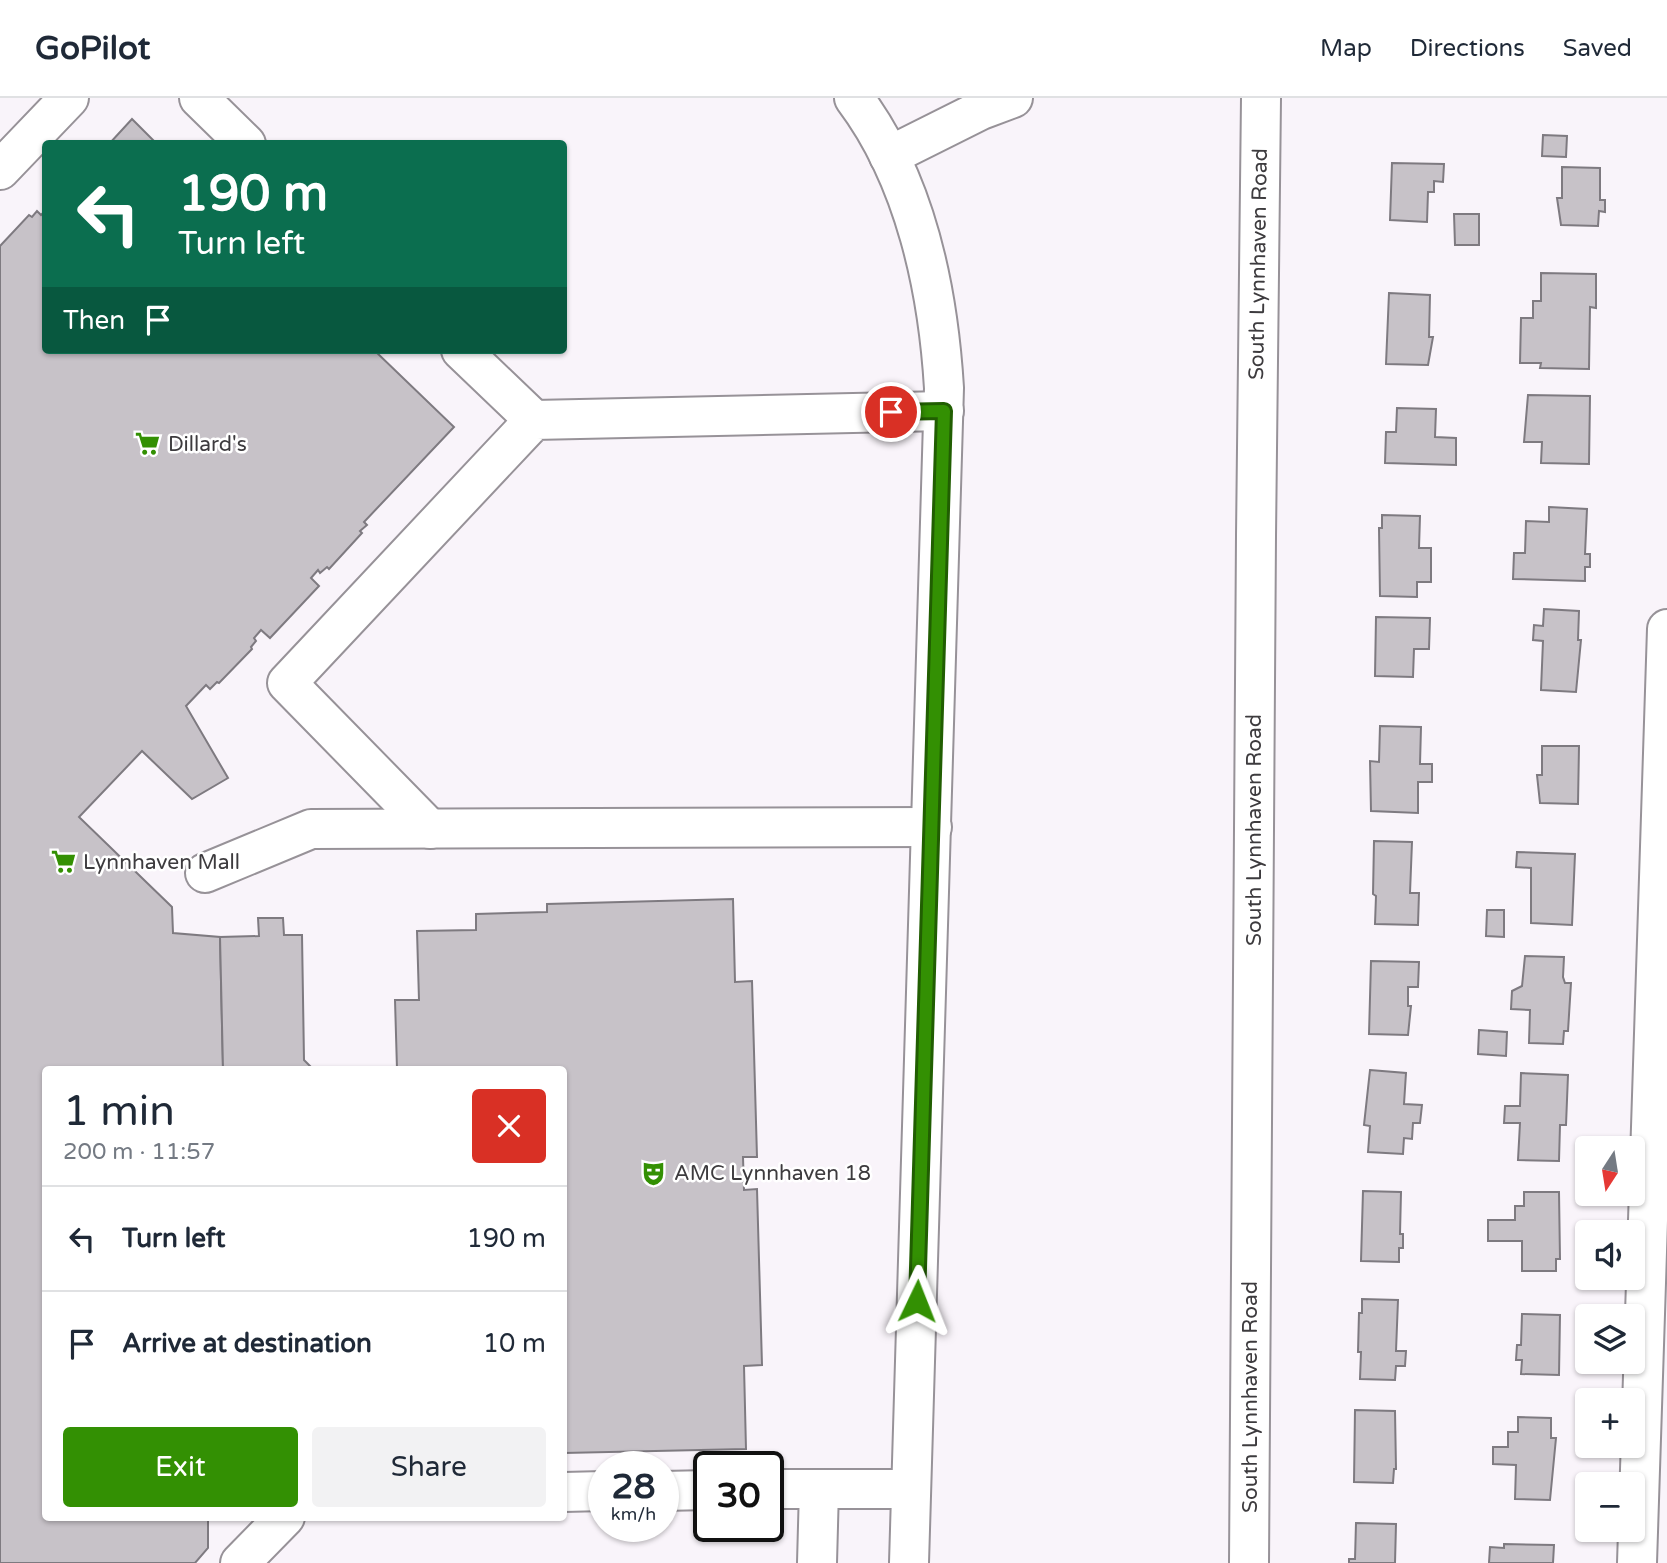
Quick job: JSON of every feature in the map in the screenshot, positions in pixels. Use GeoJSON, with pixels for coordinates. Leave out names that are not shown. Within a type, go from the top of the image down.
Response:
{"type":"FeatureCollection","features":[{"type":"Feature","properties":{"kind":"street"},"geometry":{"type":"LineString","coordinates":[[0,170],[69,98]]}},
{"type":"Feature","properties":{"kind":"street"},"geometry":{"type":"LineString","coordinates":[[199,98],[242,140]]}},
{"type":"Feature","properties":{"kind":"street"},"geometry":{"type":"LineString","coordinates":[[854,98],[889,156],[913,215],[932,286],[941,336],[944,411],[909,1563]]}},
{"type":"Feature","properties":{"kind":"street"},"geometry":{"type":"LineString","coordinates":[[889,156],[981,110],[1013,98]]}},
{"type":"Feature","properties":{"kind":"street","name":"South Lynnhaven Road"},"geometry":{"type":"LineString","coordinates":[[1250,1563],[1255,536],[1261,98]]}},
{"type":"Feature","properties":{"kind":"street"},"geometry":{"type":"LineString","coordinates":[[465,354],[534,420],[944,411]]}},
{"type":"Feature","properties":{"kind":"street"},"geometry":{"type":"LineString","coordinates":[[430,829],[287,682],[534,420]]}},
{"type":"Feature","properties":{"kind":"street"},"geometry":{"type":"LineString","coordinates":[[1637,1563],[1659,1187],[1667,629]]}},
{"type":"Feature","properties":{"kind":"street"},"geometry":{"type":"LineString","coordinates":[[205,873],[311,829],[932,827]]}},
{"type":"Feature","properties":{"kind":"street"},"geometry":{"type":"LineString","coordinates":[[784,1489],[911,1489]]}},
{"type":"Feature","properties":{"kind":"street"},"geometry":{"type":"LineString","coordinates":[[817,1563],[819,1489]]}},
{"type":"Feature","properties":{"kind":"street"},"geometry":{"type":"LineString","coordinates":[[567,1492],[588,1491]]}},
{"type":"Feature","properties":{"kind":"street"},"geometry":{"type":"LineString","coordinates":[[240,1563],[281,1521]]}},
{"type":"Feature","properties":{"kind":"building"},"geometry":{"type":"Polygon","coordinates":[[[132,119],[153,140],[113,140],[132,119]]]}},
{"type":"Feature","properties":{"kind":"building"},"geometry":{"type":"Polygon","coordinates":[[[1543,135],[1567,136],[1566,157],[1542,156],[1543,135]]]}},
{"type":"Feature","properties":{"kind":"building"},"geometry":{"type":"Polygon","coordinates":[[[1392,163],[1444,164],[1443,182],[1434,181],[1434,192],[1428,192],[1427,222],[1390,220],[1392,163]]]}},
{"type":"Feature","properties":{"kind":"building"},"geometry":{"type":"Polygon","coordinates":[[[1562,167],[1600,168],[1600,200],[1605,200],[1605,212],[1599,211],[1598,226],[1561,225],[1557,198],[1562,198],[1562,167]]]}},
{"type":"Feature","properties":{"kind":"building","name":"Lynnhaven Mall"},"geometry":{"type":"Polygon","coordinates":[[[37,211],[41,215],[42,354],[378,354],[454,427],[364,522],[367,525],[360,531],[362,533],[329,569],[327,567],[320,573],[318,570],[311,578],[319,586],[270,638],[261,630],[254,638],[256,641],[252,649],[219,683],[210,689],[206,685],[186,706],[228,778],[192,799],[142,751],[79,817],[172,907],[173,933],[220,937],[223,1066],[42,1066],[42,1521],[208,1521],[208,1548],[195,1563],[0,1563],[0,246],[29,215],[32,217],[37,211]]]}},
{"type":"Feature","properties":{"kind":"building"},"geometry":{"type":"Polygon","coordinates":[[[1454,214],[1479,214],[1479,245],[1455,245],[1454,214]]]}},
{"type":"Feature","properties":{"kind":"building"},"geometry":{"type":"Polygon","coordinates":[[[1541,273],[1596,274],[1596,308],[1590,307],[1589,369],[1540,368],[1541,363],[1520,363],[1521,318],[1533,318],[1533,301],[1541,301],[1541,273]]]}},
{"type":"Feature","properties":{"kind":"building"},"geometry":{"type":"Polygon","coordinates":[[[1389,293],[1430,295],[1429,337],[1433,337],[1428,365],[1386,364],[1389,293]]]}},
{"type":"Feature","properties":{"kind":"building"},"geometry":{"type":"Polygon","coordinates":[[[1528,395],[1590,396],[1589,464],[1541,463],[1542,442],[1524,442],[1528,395]]]}},
{"type":"Feature","properties":{"kind":"building"},"geometry":{"type":"Polygon","coordinates":[[[1397,408],[1436,409],[1435,437],[1456,438],[1456,465],[1385,463],[1386,432],[1396,432],[1397,408]]]}},
{"type":"Feature","properties":{"kind":"building"},"geometry":{"type":"Polygon","coordinates":[[[1549,507],[1587,509],[1585,554],[1590,554],[1590,567],[1585,567],[1585,581],[1513,579],[1514,553],[1525,553],[1526,521],[1549,522],[1549,507]]]}},
{"type":"Feature","properties":{"kind":"building"},"geometry":{"type":"Polygon","coordinates":[[[1382,515],[1420,516],[1419,548],[1431,548],[1431,582],[1417,582],[1417,597],[1380,596],[1379,528],[1382,528],[1382,515]]]}},
{"type":"Feature","properties":{"kind":"building"},"geometry":{"type":"Polygon","coordinates":[[[1544,609],[1579,611],[1578,640],[1581,640],[1576,692],[1541,690],[1543,641],[1533,640],[1534,625],[1543,626],[1544,609]]]}},
{"type":"Feature","properties":{"kind":"building"},"geometry":{"type":"Polygon","coordinates":[[[1376,617],[1430,618],[1429,649],[1414,649],[1413,677],[1375,676],[1376,617]]]}},
{"type":"Feature","properties":{"kind":"building"},"geometry":{"type":"Polygon","coordinates":[[[1380,726],[1421,727],[1420,764],[1432,764],[1432,782],[1418,782],[1418,813],[1371,811],[1370,761],[1379,762],[1380,726]]]}},
{"type":"Feature","properties":{"kind":"building"},"geometry":{"type":"Polygon","coordinates":[[[1542,746],[1579,746],[1578,804],[1540,803],[1537,775],[1542,775],[1542,746]]]}},
{"type":"Feature","properties":{"kind":"building"},"geometry":{"type":"Polygon","coordinates":[[[1374,841],[1412,842],[1410,893],[1419,893],[1418,925],[1375,924],[1374,841]]]}},
{"type":"Feature","properties":{"kind":"building"},"geometry":{"type":"Polygon","coordinates":[[[1517,852],[1575,854],[1572,925],[1531,923],[1531,868],[1516,867],[1517,852]]]}},
{"type":"Feature","properties":{"kind":"building","name":"AMC Lynnhaven 18"},"geometry":{"type":"Polygon","coordinates":[[[733,899],[735,982],[752,981],[757,1157],[743,1157],[744,1190],[757,1189],[762,1365],[744,1366],[746,1449],[567,1453],[567,1066],[397,1066],[395,1000],[419,1000],[417,931],[476,930],[476,914],[547,912],[547,904],[733,899]]]}},
{"type":"Feature","properties":{"kind":"building"},"geometry":{"type":"Polygon","coordinates":[[[1487,910],[1504,910],[1504,937],[1486,936],[1487,910]]]}},
{"type":"Feature","properties":{"kind":"building"},"geometry":{"type":"Polygon","coordinates":[[[258,918],[283,918],[284,935],[302,935],[304,1060],[310,1066],[223,1066],[220,937],[259,936],[258,918]]]}},
{"type":"Feature","properties":{"kind":"building"},"geometry":{"type":"Polygon","coordinates":[[[1525,956],[1564,957],[1563,977],[1565,983],[1571,983],[1568,1031],[1564,1031],[1563,1044],[1529,1043],[1530,1010],[1511,1009],[1512,991],[1522,986],[1525,956]]]}},
{"type":"Feature","properties":{"kind":"building"},"geometry":{"type":"Polygon","coordinates":[[[1371,961],[1419,962],[1418,987],[1408,987],[1408,1006],[1411,1006],[1408,1035],[1369,1034],[1371,961]]]}},
{"type":"Feature","properties":{"kind":"building"},"geometry":{"type":"Polygon","coordinates":[[[1479,1030],[1507,1032],[1506,1056],[1478,1054],[1479,1030]]]}},
{"type":"Feature","properties":{"kind":"building"},"geometry":{"type":"Polygon","coordinates":[[[1370,1070],[1406,1073],[1404,1104],[1422,1105],[1420,1123],[1413,1123],[1412,1139],[1404,1138],[1403,1154],[1368,1152],[1370,1126],[1364,1125],[1370,1070]]]}},
{"type":"Feature","properties":{"kind":"building"},"geometry":{"type":"Polygon","coordinates":[[[1521,1073],[1568,1075],[1566,1125],[1560,1125],[1559,1161],[1518,1160],[1520,1123],[1504,1123],[1505,1106],[1520,1106],[1521,1073]]]}},
{"type":"Feature","properties":{"kind":"building"},"geometry":{"type":"Polygon","coordinates":[[[1363,1191],[1401,1192],[1400,1234],[1403,1234],[1403,1248],[1399,1248],[1399,1262],[1361,1261],[1363,1191]]]}},
{"type":"Feature","properties":{"kind":"building"},"geometry":{"type":"Polygon","coordinates":[[[1524,1192],[1559,1192],[1560,1259],[1556,1259],[1556,1271],[1522,1271],[1522,1241],[1488,1241],[1488,1220],[1515,1220],[1515,1206],[1524,1206],[1524,1192]]]}},
{"type":"Feature","properties":{"kind":"building"},"geometry":{"type":"Polygon","coordinates":[[[1362,1299],[1398,1300],[1396,1351],[1406,1351],[1405,1366],[1396,1366],[1395,1380],[1360,1379],[1361,1352],[1358,1352],[1362,1299]]]}},
{"type":"Feature","properties":{"kind":"building"},"geometry":{"type":"Polygon","coordinates":[[[1522,1314],[1560,1315],[1559,1375],[1521,1374],[1522,1360],[1516,1360],[1517,1345],[1521,1345],[1522,1314]]]}},
{"type":"Feature","properties":{"kind":"building"},"geometry":{"type":"Polygon","coordinates":[[[1355,1410],[1395,1411],[1396,1469],[1393,1483],[1354,1482],[1355,1410]]]}},
{"type":"Feature","properties":{"kind":"building"},"geometry":{"type":"Polygon","coordinates":[[[1518,1417],[1551,1418],[1551,1438],[1556,1438],[1550,1500],[1515,1499],[1516,1465],[1493,1464],[1493,1447],[1508,1447],[1508,1432],[1518,1432],[1518,1417]]]}},
{"type":"Feature","properties":{"kind":"building"},"geometry":{"type":"Polygon","coordinates":[[[1356,1523],[1396,1524],[1395,1563],[1349,1563],[1349,1559],[1355,1559],[1356,1523]]]}},
{"type":"Feature","properties":{"kind":"building"},"geometry":{"type":"Polygon","coordinates":[[[1504,1544],[1554,1545],[1553,1563],[1489,1563],[1490,1547],[1504,1548],[1504,1544]]]}},
{"type":"Feature","properties":{"kind":"place","name":"Dillard's"},"geometry":{"type":"Point","coordinates":[148,444]}},
{"type":"Feature","properties":{"kind":"place","name":"Lynnhaven Mall"},"geometry":{"type":"Point","coordinates":[63,862]}},
{"type":"Feature","properties":{"kind":"place","name":"AMC Lynnhaven 18"},"geometry":{"type":"Point","coordinates":[654,1173]}},
{"type":"Feature","properties":{"kind":"route"},"geometry":{"type":"LineString","coordinates":[[891,412],[944,411],[917,1301]]}}]}
